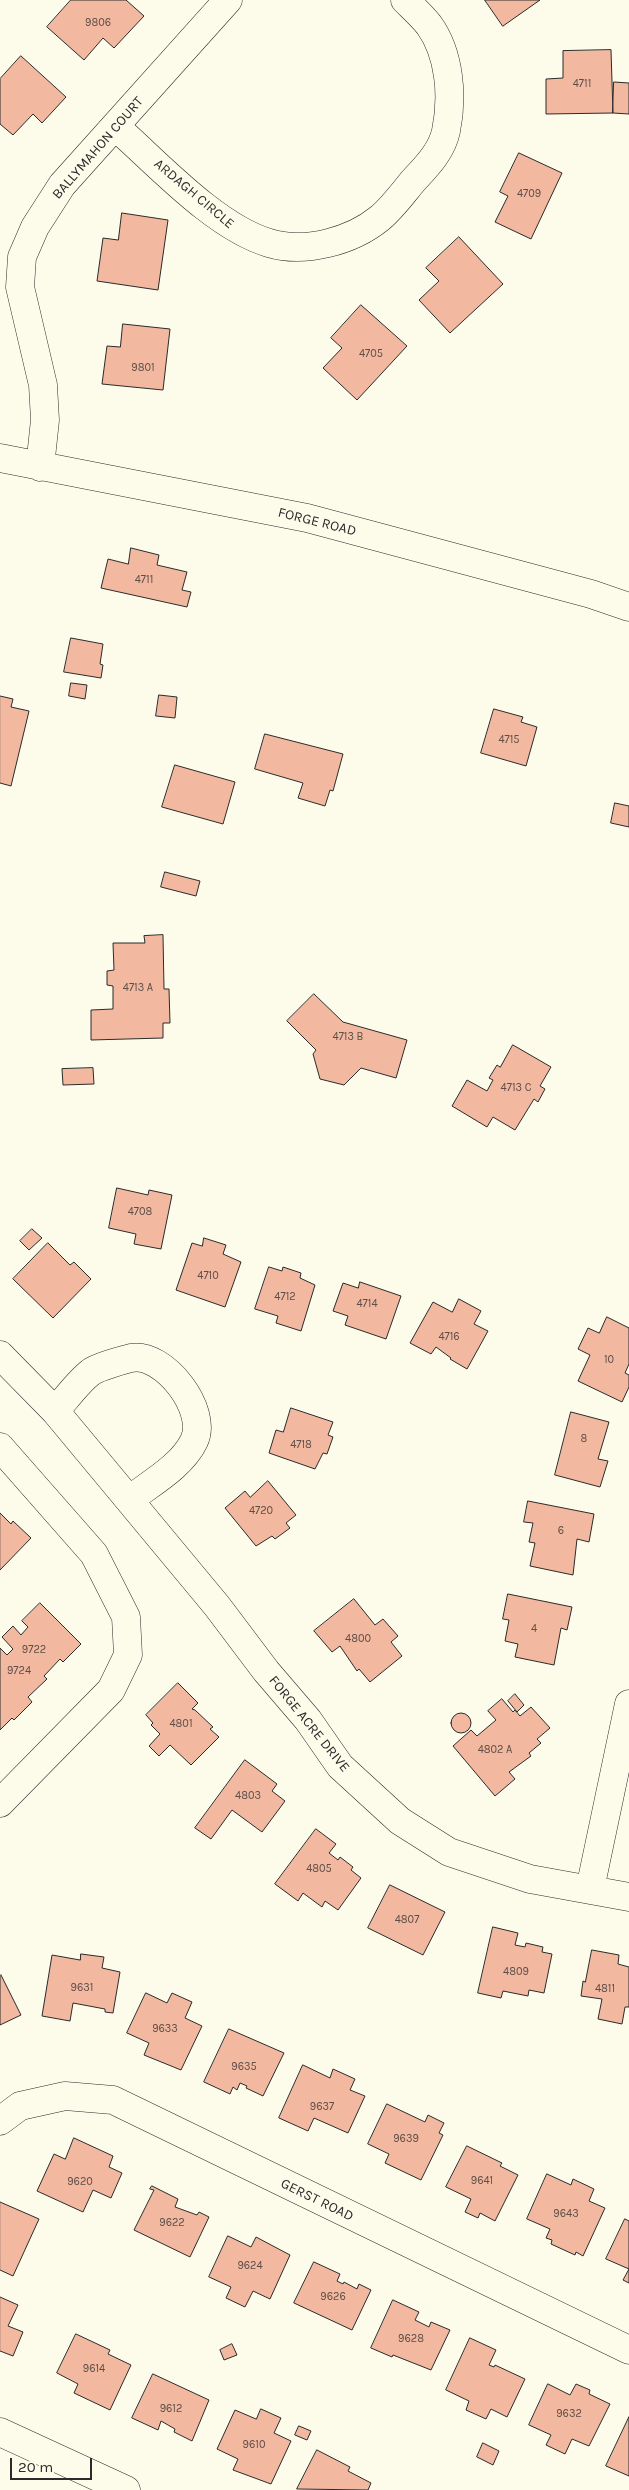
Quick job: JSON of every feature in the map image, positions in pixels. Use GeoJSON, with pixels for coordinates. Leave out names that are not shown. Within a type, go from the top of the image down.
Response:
{"type":"FeatureCollection","features":[{"type":"Feature","properties":{"kind":"street","name":"BALLYMAHON COURT"},"geometry":{"type":"LineString","coordinates":[[40,467],[46,420],[43,394],[20,287],[22,256],[35,227],[62,184],[116,127],[228,0]]}},
{"type":"Feature","properties":{"kind":"street","name":"ARDAGH CIRCLE"},"geometry":{"type":"LineString","coordinates":[[116,127],[206,207],[233,228],[270,244],[298,246],[329,243],[358,231],[381,218],[432,160],[445,133],[449,106],[448,77],[441,50],[429,26],[406,0]]}},
{"type":"Feature","properties":{"kind":"street","name":"FORGE ROAD"},"geometry":{"type":"LineString","coordinates":[[0,458],[40,467],[152,486],[307,518],[591,594],[629,607]]}},
{"type":"Feature","properties":{"kind":"street","name":"FORGE ACRE DRIVE"},"geometry":{"type":"LineString","coordinates":[[0,1355],[55,1411],[217,1606],[266,1671],[308,1720],[340,1766],[400,1821],[449,1852],[530,1879],[629,1897]]}},
{"type":"Feature","properties":{"kind":"street"},"geometry":{"type":"LineString","coordinates":[[55,1411],[92,1371],[133,1358],[147,1359],[164,1370],[186,1392],[194,1408],[197,1430],[194,1441],[179,1461],[129,1500]]}},
{"type":"Feature","properties":{"kind":"street"},"geometry":{"type":"LineString","coordinates":[[0,1447],[94,1554],[126,1617],[128,1655],[111,1690],[0,1804]]}},
{"type":"Feature","properties":{"kind":"street"},"geometry":{"type":"LineString","coordinates":[[590,1889],[629,1704]]}},
{"type":"Feature","properties":{"kind":"street","name":"GERST ROAD"},"geometry":{"type":"LineString","coordinates":[[0,2122],[20,2106],[65,2096],[113,2100],[629,2350]]}},
{"type":"Feature","properties":{"kind":"street"},"geometry":{"type":"LineString","coordinates":[[0,2432],[126,2490]]}},
{"type":"Feature","properties":{"kind":"building"},"geometry":{"type":"Polygon","coordinates":[[[71,0],[126,0],[144,16],[114,48],[103,38],[84,60],[47,27],[71,0]]]}},
{"type":"Feature","properties":{"kind":"building"},"geometry":{"type":"Polygon","coordinates":[[[485,0],[540,0],[503,26],[485,0]]]}},
{"type":"Feature","properties":{"kind":"building"},"geometry":{"type":"Polygon","coordinates":[[[611,50],[613,113],[546,114],[546,79],[563,78],[563,51],[611,50]]]}},
{"type":"Feature","properties":{"kind":"building"},"geometry":{"type":"Polygon","coordinates":[[[21,56],[66,97],[42,123],[33,114],[13,135],[0,124],[0,79],[21,56]]]}},
{"type":"Feature","properties":{"kind":"building"},"geometry":{"type":"Polygon","coordinates":[[[614,82],[629,83],[629,114],[613,113],[614,82]]]}},
{"type":"Feature","properties":{"kind":"building"},"geometry":{"type":"Polygon","coordinates":[[[519,153],[562,173],[531,239],[495,222],[508,196],[500,192],[519,153]]]}},
{"type":"Feature","properties":{"kind":"building"},"geometry":{"type":"Polygon","coordinates":[[[122,213],[168,220],[158,290],[97,281],[103,238],[118,240],[122,213]]]}},
{"type":"Feature","properties":{"kind":"building"},"geometry":{"type":"Polygon","coordinates":[[[459,237],[503,284],[450,333],[419,300],[439,281],[426,268],[459,237]]]}},
{"type":"Feature","properties":{"kind":"building"},"geometry":{"type":"Polygon","coordinates":[[[361,305],[407,346],[357,400],[323,368],[342,348],[331,338],[361,305]]]}},
{"type":"Feature","properties":{"kind":"building"},"geometry":{"type":"Polygon","coordinates":[[[123,324],[170,329],[163,390],[102,384],[107,346],[120,347],[123,324]]]}},
{"type":"Feature","properties":{"kind":"building"},"geometry":{"type":"Polygon","coordinates":[[[131,548],[159,555],[157,565],[187,572],[182,590],[191,592],[187,607],[101,588],[108,559],[128,564],[131,548]]]}},
{"type":"Feature","properties":{"kind":"building"},"geometry":{"type":"Polygon","coordinates":[[[71,638],[103,644],[100,664],[103,665],[101,678],[64,672],[71,638]]]}},
{"type":"Feature","properties":{"kind":"building"},"geometry":{"type":"Polygon","coordinates":[[[71,683],[87,685],[85,699],[69,696],[71,683]]]}},
{"type":"Feature","properties":{"kind":"building"},"geometry":{"type":"Polygon","coordinates":[[[159,695],[177,697],[175,718],[156,716],[159,695]]]}},
{"type":"Feature","properties":{"kind":"building"},"geometry":{"type":"Polygon","coordinates":[[[0,696],[13,699],[11,707],[29,711],[11,786],[0,783],[0,696]]]}},
{"type":"Feature","properties":{"kind":"building"},"geometry":{"type":"Polygon","coordinates":[[[494,709],[523,717],[521,722],[537,727],[526,766],[481,753],[494,709]]]}},
{"type":"Feature","properties":{"kind":"building"},"geometry":{"type":"Polygon","coordinates":[[[265,734],[343,754],[333,791],[330,790],[325,806],[298,798],[303,783],[255,769],[265,734]]]}},
{"type":"Feature","properties":{"kind":"building"},"geometry":{"type":"Polygon","coordinates":[[[175,765],[235,782],[223,824],[162,807],[175,765]]]}},
{"type":"Feature","properties":{"kind":"building"},"geometry":{"type":"Polygon","coordinates":[[[615,803],[629,806],[629,827],[611,823],[615,803]]]}},
{"type":"Feature","properties":{"kind":"building"},"geometry":{"type":"Polygon","coordinates":[[[165,872],[200,881],[196,896],[161,887],[165,872]]]}},
{"type":"Feature","properties":{"kind":"building"},"geometry":{"type":"Polygon","coordinates":[[[163,935],[164,989],[169,989],[170,1023],[163,1023],[163,1038],[91,1040],[91,1010],[113,1009],[113,986],[107,985],[107,971],[114,970],[113,943],[145,943],[144,936],[163,935]]]}},
{"type":"Feature","properties":{"kind":"building"},"geometry":{"type":"Polygon","coordinates":[[[314,994],[343,1022],[407,1040],[396,1078],[361,1068],[344,1085],[320,1079],[313,1054],[316,1050],[287,1021],[314,994]]]}},
{"type":"Feature","properties":{"kind":"building"},"geometry":{"type":"Polygon","coordinates":[[[513,1045],[551,1067],[540,1086],[545,1089],[538,1102],[534,1099],[515,1130],[493,1117],[487,1127],[452,1106],[467,1080],[487,1091],[493,1080],[489,1078],[497,1065],[500,1067],[513,1045]]]}},
{"type":"Feature","properties":{"kind":"building"},"geometry":{"type":"Polygon","coordinates":[[[93,1068],[94,1084],[63,1085],[62,1069],[93,1068]]]}},
{"type":"Feature","properties":{"kind":"building"},"geometry":{"type":"Polygon","coordinates":[[[117,1188],[148,1195],[149,1190],[172,1195],[161,1249],[134,1244],[136,1234],[109,1228],[117,1188]]]}},
{"type":"Feature","properties":{"kind":"building"},"geometry":{"type":"Polygon","coordinates":[[[32,1229],[42,1238],[29,1250],[20,1241],[32,1229]]]}},
{"type":"Feature","properties":{"kind":"building"},"geometry":{"type":"Polygon","coordinates":[[[204,1238],[226,1245],[223,1254],[241,1262],[225,1307],[176,1290],[192,1243],[202,1246],[204,1238]]]}},
{"type":"Feature","properties":{"kind":"building"},"geometry":{"type":"Polygon","coordinates":[[[48,1243],[70,1265],[74,1262],[91,1279],[53,1318],[13,1279],[48,1243]]]}},
{"type":"Feature","properties":{"kind":"building"},"geometry":{"type":"Polygon","coordinates":[[[269,1267],[282,1271],[283,1267],[301,1273],[300,1278],[315,1285],[301,1331],[276,1323],[278,1316],[255,1309],[269,1267]]]}},
{"type":"Feature","properties":{"kind":"building"},"geometry":{"type":"Polygon","coordinates":[[[360,1282],[401,1296],[386,1339],[345,1325],[348,1316],[333,1311],[343,1283],[358,1288],[360,1282]]]}},
{"type":"Feature","properties":{"kind":"building"},"geometry":{"type":"Polygon","coordinates":[[[459,1299],[481,1311],[474,1324],[488,1331],[467,1369],[450,1359],[436,1347],[431,1354],[410,1343],[433,1302],[452,1312],[459,1299]]]}},
{"type":"Feature","properties":{"kind":"building"},"geometry":{"type":"Polygon","coordinates":[[[607,1317],[629,1328],[629,1364],[625,1373],[629,1375],[629,1387],[622,1402],[578,1381],[590,1355],[578,1349],[588,1328],[599,1333],[607,1317]]]}},
{"type":"Feature","properties":{"kind":"building"},"geometry":{"type":"Polygon","coordinates":[[[291,1408],[333,1422],[328,1435],[333,1437],[327,1454],[323,1453],[315,1469],[269,1453],[276,1430],[283,1432],[291,1408]]]}},
{"type":"Feature","properties":{"kind":"building"},"geometry":{"type":"Polygon","coordinates":[[[571,1412],[609,1422],[598,1459],[608,1461],[600,1487],[555,1475],[571,1412]]]}},
{"type":"Feature","properties":{"kind":"building"},"geometry":{"type":"Polygon","coordinates":[[[268,1481],[296,1515],[286,1523],[290,1528],[275,1539],[272,1536],[256,1546],[225,1508],[245,1491],[250,1497],[268,1481]]]}},
{"type":"Feature","properties":{"kind":"building"},"geometry":{"type":"Polygon","coordinates":[[[528,1501],[594,1514],[589,1542],[577,1539],[573,1575],[530,1566],[535,1543],[529,1542],[533,1523],[524,1522],[528,1501]]]}},
{"type":"Feature","properties":{"kind":"building"},"geometry":{"type":"Polygon","coordinates":[[[0,1513],[11,1524],[13,1521],[31,1538],[0,1570],[0,1513]]]}},
{"type":"Feature","properties":{"kind":"building"},"geometry":{"type":"Polygon","coordinates":[[[508,1594],[572,1607],[567,1630],[561,1628],[554,1665],[515,1657],[518,1644],[505,1641],[509,1620],[503,1619],[508,1594]]]}},
{"type":"Feature","properties":{"kind":"building"},"geometry":{"type":"Polygon","coordinates":[[[354,1599],[375,1625],[383,1619],[398,1636],[391,1642],[402,1656],[370,1682],[359,1669],[357,1671],[340,1646],[332,1652],[314,1631],[354,1599]]]}},
{"type":"Feature","properties":{"kind":"building"},"geometry":{"type":"Polygon","coordinates":[[[40,1603],[81,1644],[63,1662],[60,1659],[44,1676],[47,1679],[28,1697],[32,1702],[14,1720],[12,1718],[0,1730],[0,1648],[7,1655],[13,1649],[2,1637],[13,1626],[21,1635],[28,1627],[22,1621],[40,1603]]]}},
{"type":"Feature","properties":{"kind":"building"},"geometry":{"type":"Polygon","coordinates":[[[178,1683],[198,1703],[192,1709],[213,1727],[210,1729],[219,1737],[191,1765],[170,1745],[159,1756],[149,1746],[160,1734],[151,1725],[153,1723],[146,1715],[178,1683]]]}},
{"type":"Feature","properties":{"kind":"building"},"geometry":{"type":"Polygon","coordinates":[[[515,1694],[524,1705],[517,1712],[508,1701],[515,1694]]]}},
{"type":"Feature","properties":{"kind":"building"},"geometry":{"type":"Polygon","coordinates":[[[502,1699],[513,1712],[515,1710],[520,1716],[531,1707],[550,1728],[537,1739],[541,1743],[529,1753],[531,1756],[509,1772],[515,1779],[495,1796],[453,1746],[471,1730],[477,1736],[496,1720],[488,1711],[502,1699]]]}},
{"type":"Feature","properties":{"kind":"building"},"geometry":{"type":"Polygon","coordinates":[[[461,1713],[468,1716],[471,1723],[468,1730],[461,1733],[454,1730],[451,1723],[454,1716],[461,1713]]]}},
{"type":"Feature","properties":{"kind":"building"},"geometry":{"type":"Polygon","coordinates":[[[245,1760],[277,1784],[272,1791],[285,1801],[262,1832],[232,1810],[211,1839],[195,1828],[245,1760]]]}},
{"type":"Feature","properties":{"kind":"building"},"geometry":{"type":"Polygon","coordinates":[[[316,1829],[336,1844],[329,1853],[338,1860],[340,1857],[353,1867],[351,1870],[361,1878],[338,1910],[325,1901],[322,1907],[303,1893],[298,1901],[275,1884],[316,1829]]]}},
{"type":"Feature","properties":{"kind":"building"},"geometry":{"type":"Polygon","coordinates":[[[390,1885],[445,1912],[423,1955],[368,1928],[390,1885]]]}},
{"type":"Feature","properties":{"kind":"building"},"geometry":{"type":"Polygon","coordinates":[[[493,1927],[518,1933],[515,1945],[525,1947],[526,1943],[543,1947],[542,1952],[552,1954],[544,1993],[529,1990],[528,1996],[503,1991],[501,1998],[478,1993],[493,1927]]]}},
{"type":"Feature","properties":{"kind":"building"},"geometry":{"type":"Polygon","coordinates":[[[592,1950],[619,1955],[618,1964],[629,1967],[629,2007],[625,2007],[622,2024],[598,2019],[602,1999],[581,1996],[583,1981],[585,1982],[592,1950]]]}},
{"type":"Feature","properties":{"kind":"building"},"geometry":{"type":"Polygon","coordinates":[[[81,1954],[104,1957],[102,1968],[120,1972],[113,2013],[105,2012],[105,2009],[73,2003],[70,2021],[42,2016],[52,1955],[80,1960],[81,1954]]]}},
{"type":"Feature","properties":{"kind":"building"},"geometry":{"type":"Polygon","coordinates":[[[0,1976],[21,2015],[0,2025],[0,1976]]]}},
{"type":"Feature","properties":{"kind":"building"},"geometry":{"type":"Polygon","coordinates":[[[146,1993],[167,2003],[172,1993],[192,2002],[185,2018],[202,2026],[181,2070],[144,2055],[149,2043],[127,2033],[146,1993]]]}},
{"type":"Feature","properties":{"kind":"building"},"geometry":{"type":"Polygon","coordinates":[[[229,2029],[284,2053],[263,2096],[240,2083],[237,2090],[233,2087],[230,2094],[204,2082],[229,2029]]]}},
{"type":"Feature","properties":{"kind":"building"},"geometry":{"type":"Polygon","coordinates":[[[303,2065],[330,2078],[333,2069],[355,2079],[350,2090],[365,2096],[348,2133],[314,2118],[308,2131],[279,2118],[303,2065]]]}},
{"type":"Feature","properties":{"kind":"building"},"geometry":{"type":"Polygon","coordinates":[[[387,2104],[425,2122],[428,2115],[444,2123],[439,2133],[443,2135],[421,2180],[385,2163],[389,2154],[368,2144],[387,2104]]]}},
{"type":"Feature","properties":{"kind":"building"},"geometry":{"type":"Polygon","coordinates":[[[74,2138],[113,2156],[109,2167],[122,2173],[111,2198],[93,2190],[83,2212],[37,2191],[54,2154],[65,2159],[74,2138]]]}},
{"type":"Feature","properties":{"kind":"building"},"geometry":{"type":"Polygon","coordinates":[[[467,2146],[502,2163],[500,2166],[518,2175],[495,2221],[480,2213],[478,2218],[465,2212],[471,2199],[446,2187],[467,2146]]]}},
{"type":"Feature","properties":{"kind":"building"},"geometry":{"type":"Polygon","coordinates":[[[547,2174],[571,2185],[573,2179],[594,2189],[589,2201],[605,2208],[583,2256],[576,2252],[575,2255],[551,2244],[552,2240],[546,2238],[550,2229],[527,2219],[547,2174]]]}},
{"type":"Feature","properties":{"kind":"building"},"geometry":{"type":"Polygon","coordinates":[[[152,2186],[178,2199],[175,2207],[197,2215],[199,2212],[209,2217],[190,2257],[134,2230],[154,2190],[150,2189],[152,2186]]]}},
{"type":"Feature","properties":{"kind":"building"},"geometry":{"type":"Polygon","coordinates":[[[0,2202],[39,2219],[13,2276],[0,2270],[0,2202]]]}},
{"type":"Feature","properties":{"kind":"building"},"geometry":{"type":"Polygon","coordinates":[[[625,2219],[629,2221],[629,2269],[606,2259],[625,2219]]]}},
{"type":"Feature","properties":{"kind":"building"},"geometry":{"type":"Polygon","coordinates":[[[228,2236],[251,2247],[256,2237],[290,2255],[270,2299],[253,2291],[245,2307],[226,2298],[231,2287],[209,2277],[228,2236]]]}},
{"type":"Feature","properties":{"kind":"building"},"geometry":{"type":"Polygon","coordinates":[[[314,2262],[340,2274],[337,2281],[343,2284],[344,2282],[357,2289],[359,2284],[371,2290],[352,2330],[294,2303],[314,2262]]]}},
{"type":"Feature","properties":{"kind":"building"},"geometry":{"type":"Polygon","coordinates":[[[629,2269],[629,2283],[623,2280],[629,2269]]]}},
{"type":"Feature","properties":{"kind":"building"},"geometry":{"type":"Polygon","coordinates":[[[0,2297],[18,2305],[8,2326],[23,2332],[13,2356],[0,2351],[0,2297]]]}},
{"type":"Feature","properties":{"kind":"building"},"geometry":{"type":"Polygon","coordinates":[[[393,2300],[419,2312],[415,2320],[429,2327],[431,2322],[450,2330],[431,2370],[371,2348],[393,2300]]]}},
{"type":"Feature","properties":{"kind":"building"},"geometry":{"type":"Polygon","coordinates":[[[76,2334],[110,2350],[108,2354],[131,2365],[110,2410],[74,2393],[78,2384],[57,2373],[76,2334]]]}},
{"type":"Feature","properties":{"kind":"building"},"geometry":{"type":"Polygon","coordinates":[[[470,2338],[496,2350],[489,2365],[494,2367],[495,2365],[525,2379],[507,2417],[491,2409],[486,2419],[466,2410],[469,2401],[446,2390],[470,2338]]]}},
{"type":"Feature","properties":{"kind":"building"},"geometry":{"type":"Polygon","coordinates":[[[232,2344],[237,2355],[224,2360],[220,2350],[232,2344]]]}},
{"type":"Feature","properties":{"kind":"building"},"geometry":{"type":"Polygon","coordinates":[[[153,2374],[209,2400],[192,2441],[174,2432],[175,2429],[161,2421],[158,2430],[132,2418],[153,2374]]]}},
{"type":"Feature","properties":{"kind":"building"},"geometry":{"type":"Polygon","coordinates":[[[548,2384],[570,2395],[576,2384],[590,2390],[589,2394],[610,2404],[589,2446],[572,2439],[565,2454],[546,2445],[551,2435],[529,2425],[548,2384]]]}},
{"type":"Feature","properties":{"kind":"building"},"geometry":{"type":"Polygon","coordinates":[[[261,2409],[281,2418],[274,2433],[291,2441],[271,2484],[233,2470],[238,2459],[217,2449],[235,2410],[256,2419],[261,2409]]]}},
{"type":"Feature","properties":{"kind":"building"},"geometry":{"type":"Polygon","coordinates":[[[629,2417],[629,2476],[606,2466],[629,2417]]]}},
{"type":"Feature","properties":{"kind":"building"},"geometry":{"type":"Polygon","coordinates":[[[299,2426],[311,2431],[307,2440],[295,2435],[299,2426]]]}},
{"type":"Feature","properties":{"kind":"building"},"geometry":{"type":"Polygon","coordinates":[[[483,2443],[499,2451],[493,2465],[477,2457],[483,2443]]]}},
{"type":"Feature","properties":{"kind":"building"},"geometry":{"type":"Polygon","coordinates":[[[317,2450],[350,2467],[348,2471],[371,2483],[368,2490],[297,2489],[317,2450]]]}}]}
